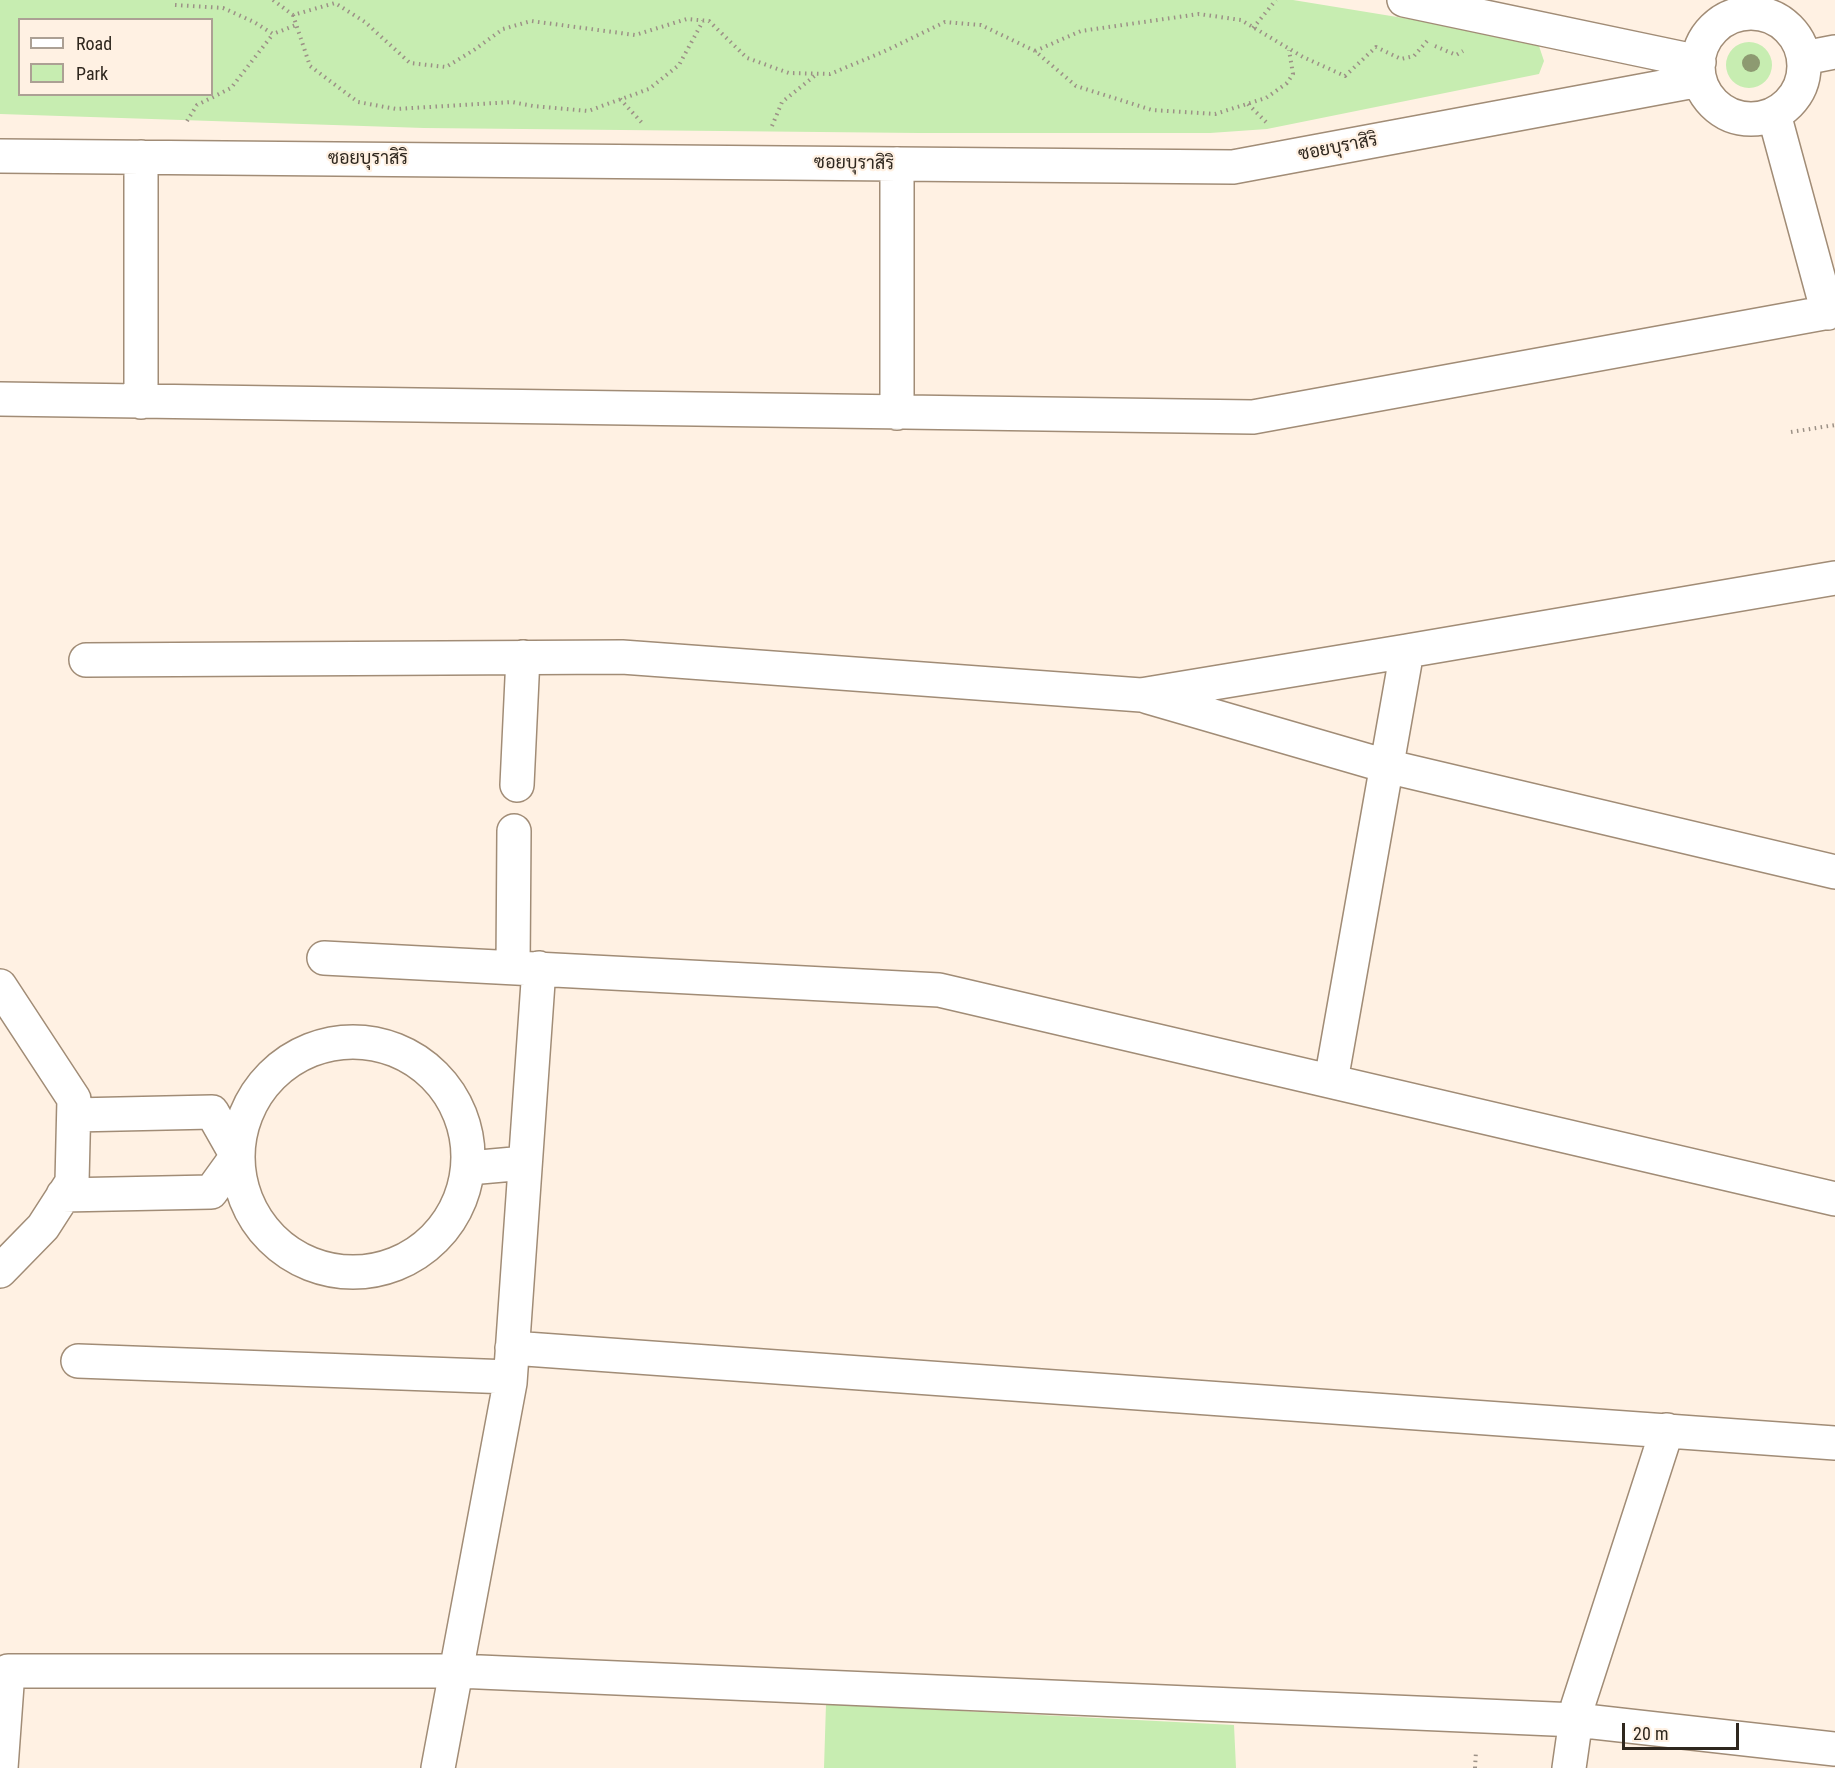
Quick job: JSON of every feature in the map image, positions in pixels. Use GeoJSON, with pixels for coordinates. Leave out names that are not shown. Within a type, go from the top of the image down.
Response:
{"type":"FeatureCollection","features":[{"type":"Feature","properties":{"kind":"street"},"geometry":{"type":"LineString","coordinates":[[1404,0],[1699,71]]}},
{"type":"Feature","properties":{"kind":"street"},"geometry":{"type":"LineString","coordinates":[[1762,7],[1790,29],[1799,42],[1820,55],[1804,74],[1798,90],[1789,103],[1774,114],[1756,119],[1738,117],[1721,110],[1708,97],[1699,71],[1703,44],[1713,30],[1728,19],[1762,7]]}},
{"type":"Feature","properties":{"kind":"street","name":"ซอยบุราสิริ"},"geometry":{"type":"LineString","coordinates":[[0,156],[1233,167],[1699,71]]}},
{"type":"Feature","properties":{"kind":"street"},"geometry":{"type":"LineString","coordinates":[[0,399],[1253,417],[1832,312],[1774,114]]}},
{"type":"Feature","properties":{"kind":"street"},"geometry":{"type":"LineString","coordinates":[[141,402],[153,157]]}},
{"type":"Feature","properties":{"kind":"street"},"geometry":{"type":"LineString","coordinates":[[897,164],[897,413]]}},
{"type":"Feature","properties":{"kind":"street"},"geometry":{"type":"LineString","coordinates":[[1141,695],[1835,578]]}},
{"type":"Feature","properties":{"kind":"street"},"geometry":{"type":"LineString","coordinates":[[1331,1081],[1407,651]]}},
{"type":"Feature","properties":{"kind":"street"},"geometry":{"type":"LineString","coordinates":[[517,785],[523,657]]}},
{"type":"Feature","properties":{"kind":"street"},"geometry":{"type":"LineString","coordinates":[[86,660],[622,657],[1141,695],[1386,766],[1835,872]]}},
{"type":"Feature","properties":{"kind":"street"},"geometry":{"type":"LineString","coordinates":[[438,1768],[511,1363],[525,1163],[526,968],[514,831]]}},
{"type":"Feature","properties":{"kind":"street"},"geometry":{"type":"LineString","coordinates":[[324,958],[939,990],[1835,1199]]}},
{"type":"Feature","properties":{"kind":"street"},"geometry":{"type":"LineString","coordinates":[[0,986],[74,1099],[72,1182],[43,1227],[0,1271]]}},
{"type":"Feature","properties":{"kind":"street"},"geometry":{"type":"LineString","coordinates":[[360,1042],[396,1049],[428,1068],[453,1096],[467,1130],[469,1168],[460,1204],[438,1237],[406,1260],[368,1272],[349,1272],[329,1270],[292,1256],[262,1230],[243,1195],[237,1156],[243,1120],[261,1088],[288,1062],[322,1046],[360,1042]]}},
{"type":"Feature","properties":{"kind":"street"},"geometry":{"type":"LineString","coordinates":[[74,1115],[212,1112],[237,1156]]}},
{"type":"Feature","properties":{"kind":"street"},"geometry":{"type":"LineString","coordinates":[[63,1195],[211,1192],[237,1156]]}},
{"type":"Feature","properties":{"kind":"street"},"geometry":{"type":"LineString","coordinates":[[469,1168],[525,1163]]}},
{"type":"Feature","properties":{"kind":"street"},"geometry":{"type":"LineString","coordinates":[[78,1361],[511,1363],[1667,1430],[1835,1443]]}},
{"type":"Feature","properties":{"kind":"street"},"geometry":{"type":"LineString","coordinates":[[1569,1768],[1578,1705],[1667,1430]]}},
{"type":"Feature","properties":{"kind":"street"},"geometry":{"type":"LineString","coordinates":[[1,1768],[8,1671],[456,1671],[1576,1720],[1835,1749]]}},
{"type":"Feature","properties":{"kind":"path"},"geometry":{"type":"LineString","coordinates":[[273,0],[293,15],[310,66],[358,102],[396,109],[512,102],[588,111],[649,89],[679,65],[703,21]]}},
{"type":"Feature","properties":{"kind":"path"},"geometry":{"type":"LineString","coordinates":[[1253,28],[1276,0]]}},
{"type":"Feature","properties":{"kind":"path"},"geometry":{"type":"LineString","coordinates":[[293,15],[335,3],[365,22],[410,63],[446,67],[503,29],[531,21],[635,35],[687,19],[709,21],[747,58],[789,73],[818,74],[830,74],[945,22],[981,25],[1035,51],[1076,86],[1152,110],[1215,114],[1266,98],[1287,82],[1293,74],[1289,50]]}},
{"type":"Feature","properties":{"kind":"path"},"geometry":{"type":"LineString","coordinates":[[175,5],[223,8],[254,22],[273,34]]}},
{"type":"Feature","properties":{"kind":"path"},"geometry":{"type":"LineString","coordinates":[[1035,51],[1081,31],[1199,14],[1241,20],[1289,50],[1345,76],[1376,47],[1401,59],[1414,56],[1427,40],[1439,49],[1456,55],[1466,49],[1474,38],[1478,16]]}},
{"type":"Feature","properties":{"kind":"path"},"geometry":{"type":"LineString","coordinates":[[153,157],[197,105],[231,88],[273,34],[296,25]]}},
{"type":"Feature","properties":{"kind":"path"},"geometry":{"type":"LineString","coordinates":[[765,163],[772,122],[782,102],[818,74]]}},
{"type":"Feature","properties":{"kind":"path"},"geometry":{"type":"LineString","coordinates":[[1791,432],[1835,425]]}},
{"type":"Feature","properties":{"kind":"path"},"geometry":{"type":"LineString","coordinates":[[1475,1768],[1477,1745]]}},
{"type":"Feature","properties":{"kind":"green space"},"geometry":{"type":"Polygon","coordinates":[[[0,0],[1293,0],[1532,39],[1539,46],[1544,61],[1539,74],[1267,129],[1210,133],[919,133],[424,128],[0,114],[0,0]]]}},
{"type":"Feature","properties":{"kind":"green space"},"geometry":{"type":"Polygon","coordinates":[[[1749,42],[1765,49],[1772,65],[1765,81],[1749,88],[1733,81],[1726,65],[1733,49],[1749,42]]]}},
{"type":"Feature","properties":{"kind":"green space"},"geometry":{"type":"Polygon","coordinates":[[[826,1704],[1234,1725],[1236,1768],[824,1768],[826,1704]]]}}]}
